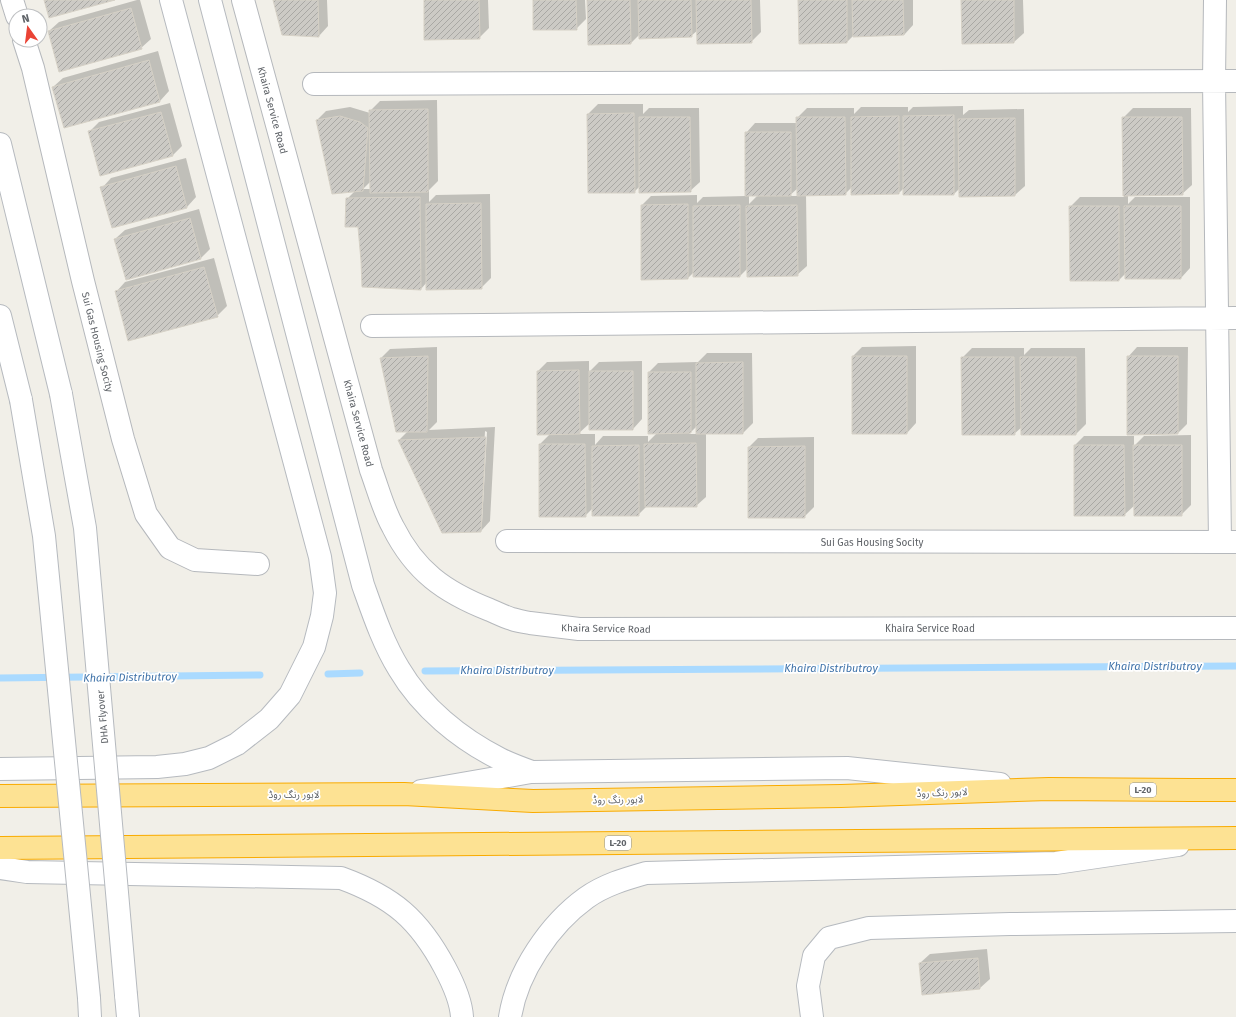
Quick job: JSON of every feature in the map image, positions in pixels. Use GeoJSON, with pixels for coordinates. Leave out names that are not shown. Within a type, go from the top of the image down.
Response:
{"type":"FeatureCollection","features":[{"type":"Feature","properties":{"kind":"highway","name":"لاہور رنگ روڈ"},"geometry":{"type":"LineString","coordinates":[[0,796],[404,794],[533,801],[841,796],[1049,789],[1236,790]]}},
{"type":"Feature","properties":{"kind":"highway","name":"L-20"},"geometry":{"type":"LineString","coordinates":[[0,848],[1232,838]]}},
{"type":"Feature","properties":{"kind":"street"},"geometry":{"type":"LineString","coordinates":[[0,769],[157,767],[185,764],[209,758],[237,744],[269,718],[290,695],[314,647],[322,616],[325,593],[320,557],[171,0]]}},
{"type":"Feature","properties":{"kind":"street"},"geometry":{"type":"LineString","coordinates":[[210,0],[363,585],[373,615],[398,669],[415,694],[461,735],[501,760],[532,772]]}},
{"type":"Feature","properties":{"kind":"street","name":"Khaira Service Road"},"geometry":{"type":"LineString","coordinates":[[243,0],[371,470],[381,499],[392,526],[404,547],[416,563],[449,592],[513,620],[579,629],[1236,628]]}},
{"type":"Feature","properties":{"kind":"street"},"geometry":{"type":"LineString","coordinates":[[1215,0],[1214,80],[1227,318],[1228,542]]}},
{"type":"Feature","properties":{"kind":"street","name":"Sui Gas Housing Socity"},"geometry":{"type":"LineString","coordinates":[[27,48],[33,68],[83,281],[123,440],[146,514],[170,548],[195,560],[258,564]]}},
{"type":"Feature","properties":{"kind":"street"},"geometry":{"type":"LineString","coordinates":[[314,84],[1236,80]]}},
{"type":"Feature","properties":{"kind":"street","name":"DHA Flyover"},"geometry":{"type":"LineString","coordinates":[[0,144],[61,394],[85,528],[128,1017]]}},
{"type":"Feature","properties":{"kind":"street"},"geometry":{"type":"LineString","coordinates":[[0,316],[21,400],[44,536],[89,1007]]}},
{"type":"Feature","properties":{"kind":"street"},"geometry":{"type":"LineString","coordinates":[[372,326],[1227,318]]}},
{"type":"Feature","properties":{"kind":"street","name":"Sui Gas Housing Socity"},"geometry":{"type":"LineString","coordinates":[[507,541],[1228,542]]}},
{"type":"Feature","properties":{"kind":"street"},"geometry":{"type":"LineString","coordinates":[[404,794],[532,772],[847,768],[1049,789]]}},
{"type":"Feature","properties":{"kind":"street"},"geometry":{"type":"LineString","coordinates":[[510,1017],[518,988],[530,962],[554,927],[586,898],[612,884],[646,872],[1056,863],[1232,838]]}},
{"type":"Feature","properties":{"kind":"street"},"geometry":{"type":"LineString","coordinates":[[0,868],[27,872],[341,878],[363,886],[385,897],[405,913],[426,935],[440,957],[454,984],[462,1017]]}},
{"type":"Feature","properties":{"kind":"street"},"geometry":{"type":"LineString","coordinates":[[812,1017],[808,986],[814,956],[829,938],[869,928],[1010,924],[1236,921]]}},
{"type":"Feature","properties":{"kind":"building"},"geometry":{"type":"Polygon","coordinates":[[[44,0],[115,0],[49,18],[48,8],[46,8],[44,0]]]}},
{"type":"Feature","properties":{"kind":"building"},"geometry":{"type":"Polygon","coordinates":[[[273,0],[318,0],[319,37],[282,35],[273,0]]]}},
{"type":"Feature","properties":{"kind":"building"},"geometry":{"type":"Polygon","coordinates":[[[424,0],[479,0],[480,39],[424,40],[424,0]]]}},
{"type":"Feature","properties":{"kind":"building"},"geometry":{"type":"Polygon","coordinates":[[[533,0],[576,0],[577,30],[533,30],[533,0]]]}},
{"type":"Feature","properties":{"kind":"building"},"geometry":{"type":"Polygon","coordinates":[[[587,0],[630,0],[631,44],[588,45],[587,0]]]}},
{"type":"Feature","properties":{"kind":"building"},"geometry":{"type":"Polygon","coordinates":[[[638,0],[691,0],[692,37],[639,39],[638,0]]]}},
{"type":"Feature","properties":{"kind":"building"},"geometry":{"type":"Polygon","coordinates":[[[696,0],[751,0],[752,43],[697,44],[696,0]]]}},
{"type":"Feature","properties":{"kind":"building"},"geometry":{"type":"Polygon","coordinates":[[[798,0],[847,0],[847,43],[799,44],[798,0]]]}},
{"type":"Feature","properties":{"kind":"building"},"geometry":{"type":"Polygon","coordinates":[[[852,0],[903,0],[904,35],[853,37],[852,0]]]}},
{"type":"Feature","properties":{"kind":"building"},"geometry":{"type":"Polygon","coordinates":[[[961,0],[1014,0],[1014,43],[962,44],[961,0]]]}},
{"type":"Feature","properties":{"kind":"building"},"geometry":{"type":"Polygon","coordinates":[[[131,8],[142,49],[59,72],[48,31],[131,8]]]}},
{"type":"Feature","properties":{"kind":"building"},"geometry":{"type":"Polygon","coordinates":[[[149,60],[160,102],[64,128],[52,87],[149,60]]]}},
{"type":"Feature","properties":{"kind":"building"},"geometry":{"type":"Polygon","coordinates":[[[428,109],[428,192],[370,193],[369,110],[428,109]]]}},
{"type":"Feature","properties":{"kind":"building"},"geometry":{"type":"Polygon","coordinates":[[[161,112],[173,156],[100,176],[88,131],[161,112]]]}},
{"type":"Feature","properties":{"kind":"building"},"geometry":{"type":"Polygon","coordinates":[[[634,113],[635,193],[588,193],[587,114],[634,113]]]}},
{"type":"Feature","properties":{"kind":"building"},"geometry":{"type":"Polygon","coordinates":[[[954,115],[954,195],[903,195],[903,116],[954,115]]]}},
{"type":"Feature","properties":{"kind":"building"},"geometry":{"type":"Polygon","coordinates":[[[340,116],[360,122],[368,128],[363,191],[332,194],[316,120],[340,116]]]}},
{"type":"Feature","properties":{"kind":"building"},"geometry":{"type":"Polygon","coordinates":[[[899,116],[899,194],[851,195],[851,117],[899,116]]]}},
{"type":"Feature","properties":{"kind":"building"},"geometry":{"type":"Polygon","coordinates":[[[639,117],[690,117],[691,192],[639,193],[639,117]]]}},
{"type":"Feature","properties":{"kind":"building"},"geometry":{"type":"Polygon","coordinates":[[[796,117],[845,117],[846,195],[797,196],[796,117]]]}},
{"type":"Feature","properties":{"kind":"building"},"geometry":{"type":"Polygon","coordinates":[[[1122,117],[1182,117],[1183,195],[1123,196],[1122,117]]]}},
{"type":"Feature","properties":{"kind":"building"},"geometry":{"type":"Polygon","coordinates":[[[1015,118],[1015,196],[959,197],[958,119],[1015,118]]]}},
{"type":"Feature","properties":{"kind":"building"},"geometry":{"type":"Polygon","coordinates":[[[745,132],[791,132],[791,196],[745,196],[745,132]]]}},
{"type":"Feature","properties":{"kind":"building"},"geometry":{"type":"Polygon","coordinates":[[[176,166],[187,208],[112,228],[100,187],[176,166]]]}},
{"type":"Feature","properties":{"kind":"building"},"geometry":{"type":"Polygon","coordinates":[[[420,197],[421,290],[362,287],[358,227],[345,227],[346,198],[420,197]]]}},
{"type":"Feature","properties":{"kind":"building"},"geometry":{"type":"Polygon","coordinates":[[[481,203],[482,289],[426,290],[426,204],[481,203]]]}},
{"type":"Feature","properties":{"kind":"building"},"geometry":{"type":"Polygon","coordinates":[[[688,204],[688,279],[641,280],[641,205],[688,204]]]}},
{"type":"Feature","properties":{"kind":"building"},"geometry":{"type":"Polygon","coordinates":[[[740,205],[740,277],[693,277],[693,206],[740,205]]]}},
{"type":"Feature","properties":{"kind":"building"},"geometry":{"type":"Polygon","coordinates":[[[797,205],[798,276],[747,277],[746,206],[797,205]]]}},
{"type":"Feature","properties":{"kind":"building"},"geometry":{"type":"Polygon","coordinates":[[[1069,206],[1119,206],[1119,281],[1070,281],[1069,206]]]}},
{"type":"Feature","properties":{"kind":"building"},"geometry":{"type":"Polygon","coordinates":[[[1124,206],[1181,206],[1181,279],[1125,279],[1124,206]]]}},
{"type":"Feature","properties":{"kind":"building"},"geometry":{"type":"Polygon","coordinates":[[[190,218],[201,259],[126,280],[114,239],[190,218]]]}},
{"type":"Feature","properties":{"kind":"building"},"geometry":{"type":"Polygon","coordinates":[[[204,267],[218,317],[128,341],[115,291],[204,267]]]}},
{"type":"Feature","properties":{"kind":"building"},"geometry":{"type":"Polygon","coordinates":[[[428,356],[427,432],[396,432],[380,358],[428,356]]]}},
{"type":"Feature","properties":{"kind":"building"},"geometry":{"type":"Polygon","coordinates":[[[852,356],[907,356],[907,434],[852,434],[852,356]]]}},
{"type":"Feature","properties":{"kind":"building"},"geometry":{"type":"Polygon","coordinates":[[[1127,356],[1178,356],[1178,434],[1127,435],[1127,356]]]}},
{"type":"Feature","properties":{"kind":"building"},"geometry":{"type":"Polygon","coordinates":[[[961,357],[1014,357],[1015,435],[962,435],[961,357]]]}},
{"type":"Feature","properties":{"kind":"building"},"geometry":{"type":"Polygon","coordinates":[[[1020,357],[1076,357],[1076,435],[1021,435],[1020,357]]]}},
{"type":"Feature","properties":{"kind":"building"},"geometry":{"type":"Polygon","coordinates":[[[743,362],[743,434],[696,434],[696,363],[743,362]]]}},
{"type":"Feature","properties":{"kind":"building"},"geometry":{"type":"Polygon","coordinates":[[[579,370],[580,434],[537,435],[537,371],[579,370]]]}},
{"type":"Feature","properties":{"kind":"building"},"geometry":{"type":"Polygon","coordinates":[[[589,371],[633,371],[633,430],[589,430],[589,371]]]}},
{"type":"Feature","properties":{"kind":"building"},"geometry":{"type":"Polygon","coordinates":[[[648,372],[691,372],[691,433],[648,434],[648,372]]]}},
{"type":"Feature","properties":{"kind":"building"},"geometry":{"type":"Polygon","coordinates":[[[486,437],[481,532],[442,533],[398,440],[486,437]]]}},
{"type":"Feature","properties":{"kind":"building"},"geometry":{"type":"Polygon","coordinates":[[[696,443],[697,507],[645,507],[644,444],[696,443]]]}},
{"type":"Feature","properties":{"kind":"building"},"geometry":{"type":"Polygon","coordinates":[[[539,444],[585,444],[586,517],[539,517],[539,444]]]}},
{"type":"Feature","properties":{"kind":"building"},"geometry":{"type":"Polygon","coordinates":[[[639,445],[639,516],[592,516],[592,446],[639,445]]]}},
{"type":"Feature","properties":{"kind":"building"},"geometry":{"type":"Polygon","coordinates":[[[1074,445],[1124,445],[1125,516],[1074,516],[1074,445]]]}},
{"type":"Feature","properties":{"kind":"building"},"geometry":{"type":"Polygon","coordinates":[[[1133,445],[1182,445],[1182,516],[1134,516],[1133,445]]]}},
{"type":"Feature","properties":{"kind":"building"},"geometry":{"type":"Polygon","coordinates":[[[805,446],[805,518],[748,518],[748,447],[805,446]]]}},
{"type":"Feature","properties":{"kind":"building"},"geometry":{"type":"Polygon","coordinates":[[[978,958],[980,989],[922,995],[919,963],[978,958]]]}},
{"type":"Feature","properties":{"kind":"waterway","name":"Khaira Distributroy"},"geometry":{"type":"LineString","coordinates":[[425,671],[1236,666]]}},
{"type":"Feature","properties":{"kind":"waterway","name":"Khaira Distributroy"},"geometry":{"type":"LineString","coordinates":[[328,674],[360,673]]}},
{"type":"Feature","properties":{"kind":"waterway","name":"Khaira Distributroy"},"geometry":{"type":"LineString","coordinates":[[0,678],[260,675]]}}]}
